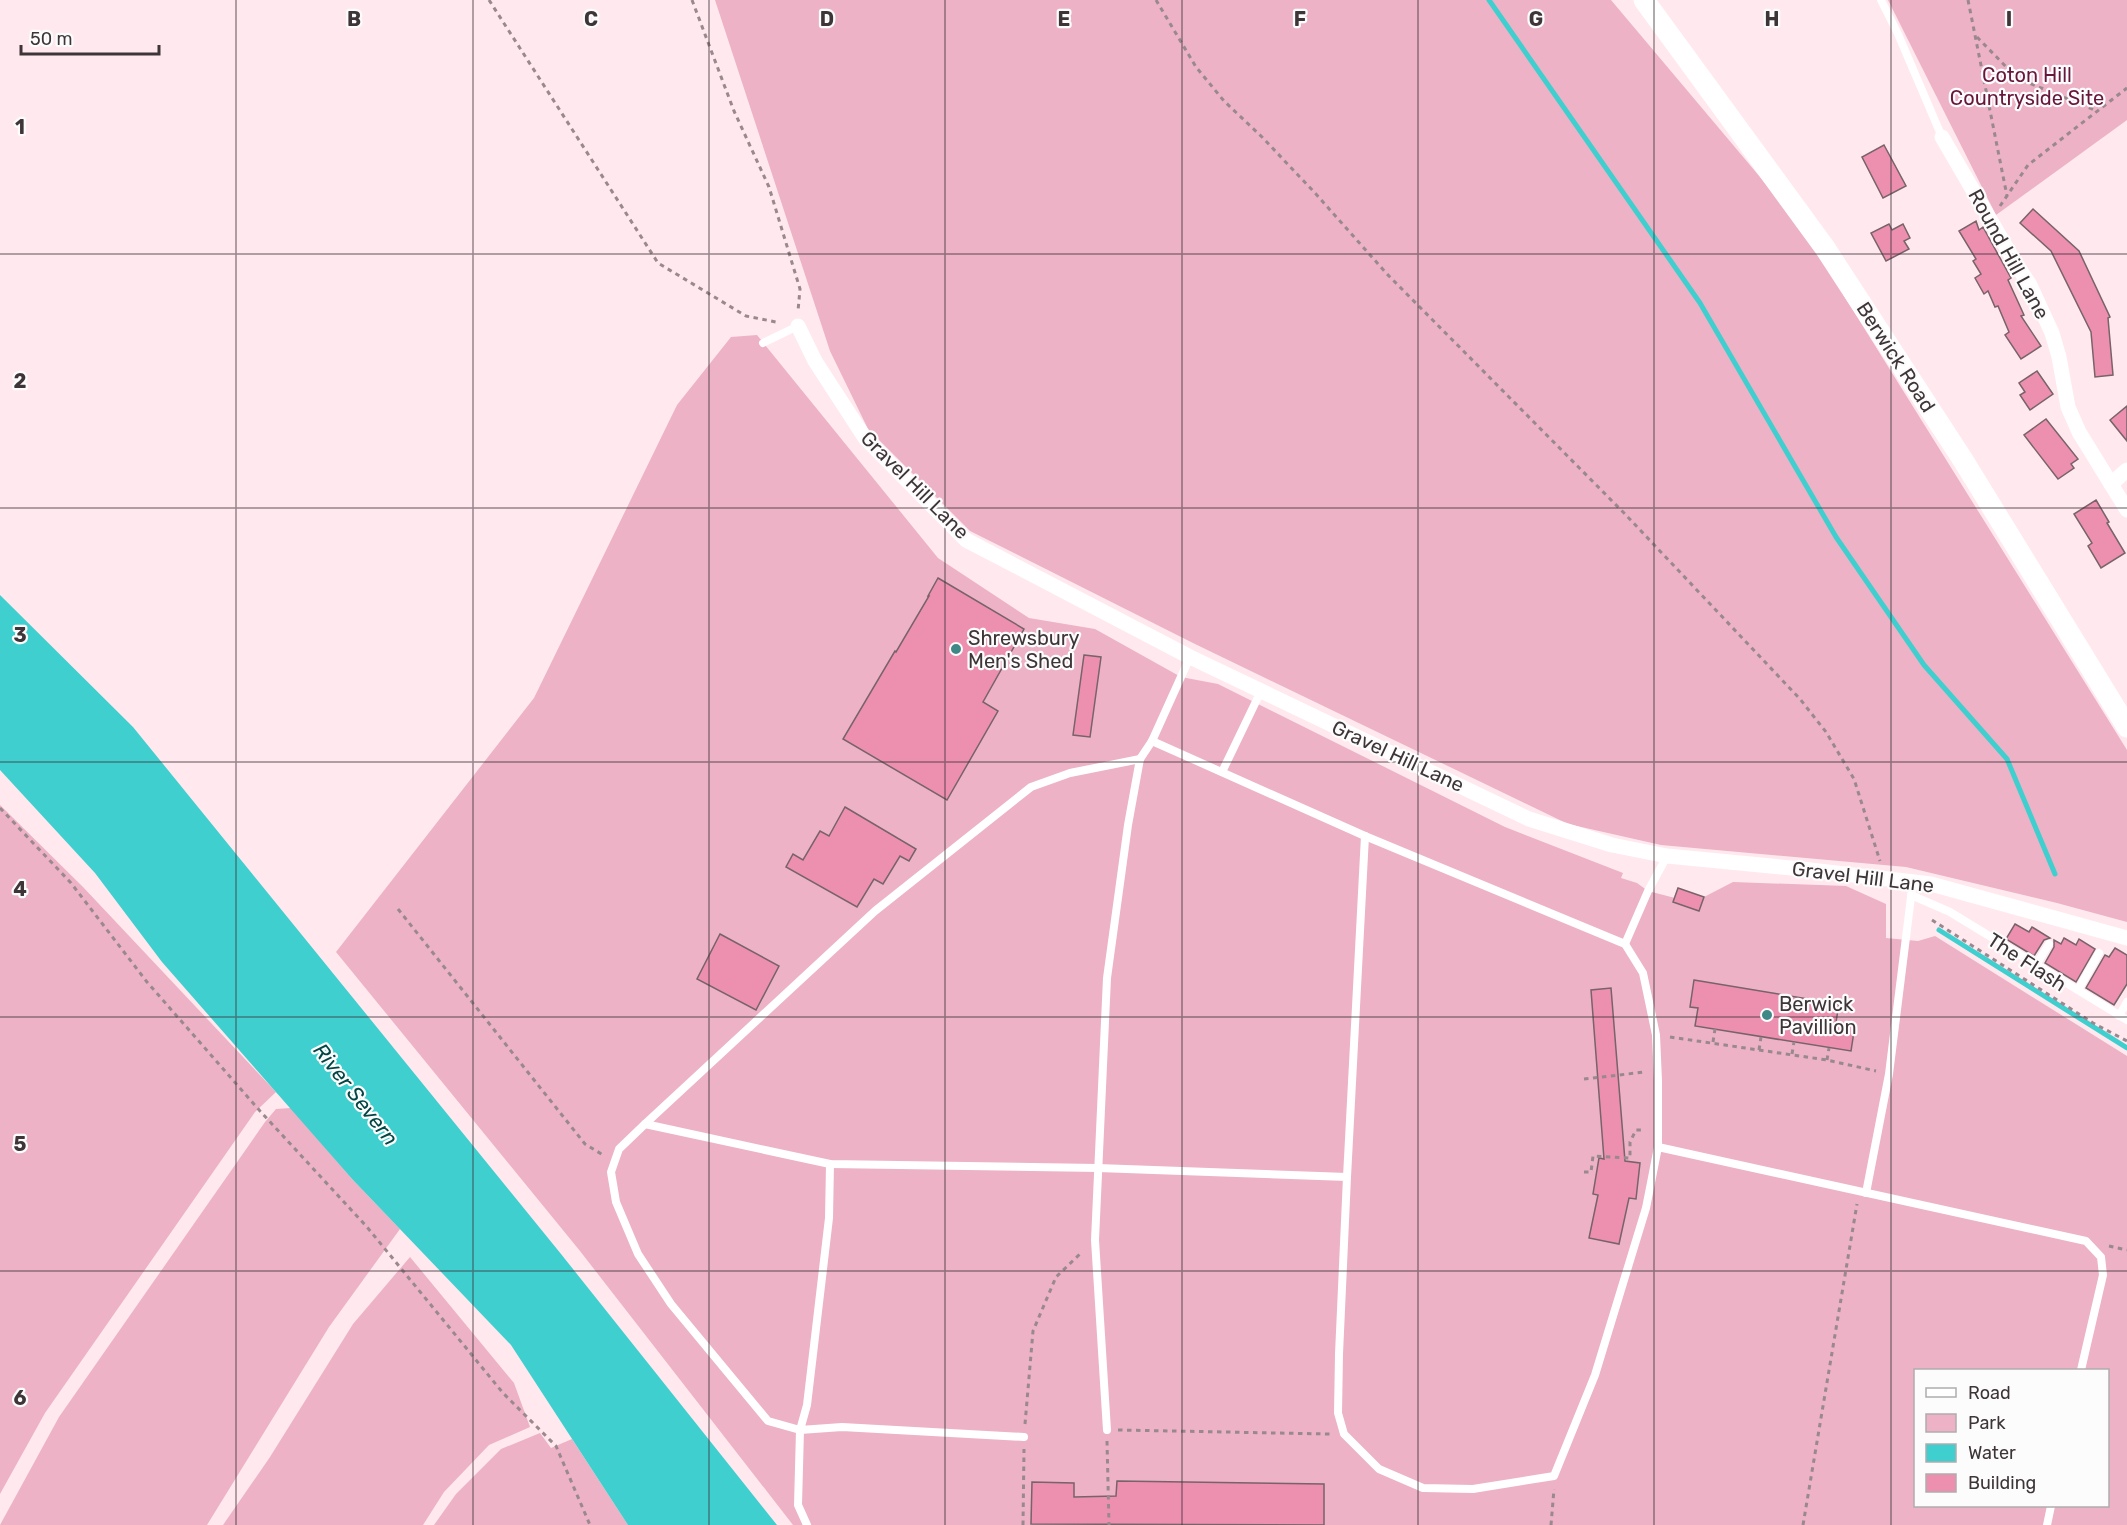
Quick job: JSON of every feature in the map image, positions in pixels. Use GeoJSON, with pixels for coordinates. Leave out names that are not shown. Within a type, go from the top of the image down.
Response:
{"type":"FeatureCollection","features":[{"type":"Feature","properties":{"kind":"main road","name":"Berwick Road"},"geometry":{"type":"LineString","coordinates":[[1644,0],[1825,248],[1963,460],[2127,727]]}},
{"type":"Feature","properties":{"kind":"street","name":"Round Hill Lane"},"geometry":{"type":"LineString","coordinates":[[1942,137],[2030,285],[2052,333],[2068,407],[2079,432],[2127,510]]}},
{"type":"Feature","properties":{"kind":"street","name":"Gravel Hill Lane"},"geometry":{"type":"LineString","coordinates":[[798,326],[815,361],[865,438],[966,540],[1190,657],[1529,819],[1612,845],[1667,856],[1881,878],[1912,888],[2127,938]]}},
{"type":"Feature","properties":{"kind":"street"},"geometry":{"type":"LineString","coordinates":[[2110,484],[2127,470]]}},
{"type":"Feature","properties":{"kind":"lane","name":"Round Hill Lane"},"geometry":{"type":"LineString","coordinates":[[1881,0],[1912,65],[1942,137]]}},
{"type":"Feature","properties":{"kind":"lane"},"geometry":{"type":"LineString","coordinates":[[763,343],[798,326]]}},
{"type":"Feature","properties":{"kind":"lane"},"geometry":{"type":"LineString","coordinates":[[1107,1430],[1095,1240],[1107,978],[1128,825],[1140,759],[1152,741],[1190,657]]}},
{"type":"Feature","properties":{"kind":"lane"},"geometry":{"type":"LineString","coordinates":[[1222,772],[1261,691]]}},
{"type":"Feature","properties":{"kind":"lane"},"geometry":{"type":"LineString","coordinates":[[1152,741],[1365,836],[1625,944],[1643,974],[1656,1035],[1658,1147],[1646,1208],[1595,1375],[1554,1476],[1473,1489],[1423,1488],[1379,1469],[1344,1434],[1338,1413],[1339,1354],[1365,836]]}},
{"type":"Feature","properties":{"kind":"lane"},"geometry":{"type":"LineString","coordinates":[[1024,1437],[842,1426],[800,1430],[768,1421],[671,1304],[638,1254],[616,1202],[611,1172],[619,1149],[875,911],[1031,786],[1070,773],[1140,759]]}},
{"type":"Feature","properties":{"kind":"lane"},"geometry":{"type":"LineString","coordinates":[[1625,944],[1648,891],[1667,856]]}},
{"type":"Feature","properties":{"kind":"lane"},"geometry":{"type":"LineString","coordinates":[[1863,1192],[1889,1074],[1912,888],[2127,1020]]}},
{"type":"Feature","properties":{"kind":"lane"},"geometry":{"type":"LineString","coordinates":[[2036,965],[2049,944]]}},
{"type":"Feature","properties":{"kind":"lane"},"geometry":{"type":"LineString","coordinates":[[2078,990],[2099,953]]}},
{"type":"Feature","properties":{"kind":"lane"},"geometry":{"type":"LineString","coordinates":[[2119,1016],[2127,1002]]}},
{"type":"Feature","properties":{"kind":"lane"},"geometry":{"type":"LineString","coordinates":[[645,1124],[830,1164],[1098,1168],[1347,1177]]}},
{"type":"Feature","properties":{"kind":"lane"},"geometry":{"type":"LineString","coordinates":[[1658,1147],[2086,1241],[2101,1257],[2103,1275],[2081,1369]]}},
{"type":"Feature","properties":{"kind":"lane"},"geometry":{"type":"LineString","coordinates":[[807,1525],[798,1505],[800,1430],[807,1405],[829,1218],[830,1164]]}},
{"type":"Feature","properties":{"kind":"lane"},"geometry":{"type":"LineString","coordinates":[[2047,1525],[2051,1507]]}},
{"type":"Feature","properties":{"kind":"path"},"geometry":{"type":"LineString","coordinates":[[489,0],[658,263],[747,316],[798,326],[800,290],[769,187],[734,111],[692,0]]}},
{"type":"Feature","properties":{"kind":"path"},"geometry":{"type":"LineString","coordinates":[[1156,0],[1196,67],[1224,101],[1315,193],[1387,274],[1624,513],[1800,699],[1826,732],[1854,780],[1881,862],[1881,878]]}},
{"type":"Feature","properties":{"kind":"path"},"geometry":{"type":"LineString","coordinates":[[1968,0],[2007,196]]}},
{"type":"Feature","properties":{"kind":"path"},"geometry":{"type":"LineString","coordinates":[[1976,36],[2018,78],[2097,111]]}},
{"type":"Feature","properties":{"kind":"path"},"geometry":{"type":"LineString","coordinates":[[1990,220],[2028,165],[2127,88]]}},
{"type":"Feature","properties":{"kind":"path"},"geometry":{"type":"LineString","coordinates":[[0,808],[71,883],[147,982],[260,1111],[368,1227],[503,1393],[556,1446],[590,1525]]}},
{"type":"Feature","properties":{"kind":"path"},"geometry":{"type":"LineString","coordinates":[[398,909],[585,1144],[614,1163]]}},
{"type":"Feature","properties":{"kind":"path","name":"The Flash"},"geometry":{"type":"LineString","coordinates":[[1910,911],[1926,916],[1943,926],[2093,1023],[2127,1041]]}},
{"type":"Feature","properties":{"kind":"path"},"geometry":{"type":"LineString","coordinates":[[1713,1042],[1715,1029]]}},
{"type":"Feature","properties":{"kind":"path"},"geometry":{"type":"LineString","coordinates":[[1656,1035],[1792,1054],[1889,1074]]}},
{"type":"Feature","properties":{"kind":"path"},"geometry":{"type":"LineString","coordinates":[[1759,1050],[1761,1037]]}},
{"type":"Feature","properties":{"kind":"path"},"geometry":{"type":"LineString","coordinates":[[1792,1054],[1794,1042]]}},
{"type":"Feature","properties":{"kind":"path"},"geometry":{"type":"LineString","coordinates":[[1827,1060],[1829,1048]]}},
{"type":"Feature","properties":{"kind":"path"},"geometry":{"type":"LineString","coordinates":[[1584,1079],[1658,1071]]}},
{"type":"Feature","properties":{"kind":"path"},"geometry":{"type":"LineString","coordinates":[[1584,1172],[1592,1172],[1593,1156],[1630,1158],[1630,1142],[1636,1130],[1658,1130]]}},
{"type":"Feature","properties":{"kind":"path"},"geometry":{"type":"LineString","coordinates":[[1803,1525],[1863,1192]]}},
{"type":"Feature","properties":{"kind":"path"},"geometry":{"type":"LineString","coordinates":[[1023,1525],[1024,1437],[1033,1331],[1056,1277],[1095,1240]]}},
{"type":"Feature","properties":{"kind":"path"},"geometry":{"type":"LineString","coordinates":[[1109,1525],[1107,1430],[1344,1434]]}},
{"type":"Feature","properties":{"kind":"path"},"geometry":{"type":"LineString","coordinates":[[1551,1525],[1554,1476]]}},
{"type":"Feature","properties":{"kind":"green space"},"geometry":{"type":"Polygon","coordinates":[[[715,0],[1611,0],[1798,222],[2127,750],[2127,922],[1906,867],[1661,845],[1568,824],[1193,643],[970,531],[868,429],[830,351],[715,0]]]}},
{"type":"Feature","properties":{"kind":"green space","name":"Coton Hill Countryside Site"},"geometry":{"type":"Polygon","coordinates":[[[1888,0],[2127,0],[2127,120],[1996,215],[1888,0]]]}},
{"type":"Feature","properties":{"kind":"green space"},"geometry":{"type":"Polygon","coordinates":[[[757,335],[938,558],[1029,618],[1095,629],[1181,677],[1218,684],[1505,827],[1623,873],[1621,878],[1637,883],[1648,891],[1675,898],[1674,902],[1698,911],[1704,897],[1733,882],[1846,886],[1886,904],[1886,938],[1918,941],[1935,936],[2127,1056],[2127,1525],[793,1525],[580,1251],[336,952],[534,698],[677,405],[731,337],[757,335]]]}},
{"type":"Feature","properties":{"kind":"green space"},"geometry":{"type":"Polygon","coordinates":[[[0,805],[83,887],[276,1092],[255,1112],[45,1413],[0,1494],[0,805]]]}},
{"type":"Feature","properties":{"kind":"green space"},"geometry":{"type":"Polygon","coordinates":[[[291,1108],[353,1180],[400,1229],[329,1327],[207,1525],[0,1525],[59,1417],[265,1122],[276,1109],[291,1108]]]}},
{"type":"Feature","properties":{"kind":"green space"},"geometry":{"type":"Polygon","coordinates":[[[410,1257],[514,1383],[530,1427],[489,1445],[444,1492],[423,1525],[223,1525],[270,1457],[353,1324],[410,1257]]]}},
{"type":"Feature","properties":{"kind":"green space"},"geometry":{"type":"Polygon","coordinates":[[[540,1433],[551,1448],[572,1439],[628,1525],[434,1525],[456,1494],[501,1449],[540,1433]]]}},
{"type":"Feature","properties":{"kind":"water","name":"River Severn"},"geometry":{"type":"Polygon","coordinates":[[[0,595],[133,727],[561,1254],[777,1525],[628,1525],[511,1345],[353,1180],[162,962],[95,873],[0,770],[0,595]]]}},
{"type":"Feature","properties":{"kind":"building"},"geometry":{"type":"Polygon","coordinates":[[[1884,145],[1906,186],[1883,198],[1862,157],[1884,145]]]}},
{"type":"Feature","properties":{"kind":"building"},"geometry":{"type":"Polygon","coordinates":[[[2033,209],[2079,251],[2110,317],[2108,318],[2113,375],[2095,377],[2091,332],[2051,251],[2020,223],[2033,209]]]}},
{"type":"Feature","properties":{"kind":"building"},"geometry":{"type":"Polygon","coordinates":[[[1976,221],[1979,230],[1983,227],[2011,278],[2008,280],[2024,315],[2021,316],[2041,346],[2021,359],[2005,335],[2009,332],[1998,306],[1995,307],[1988,291],[1984,294],[1975,278],[1981,274],[1973,261],[1976,259],[1959,231],[1976,221]]]}},
{"type":"Feature","properties":{"kind":"building"},"geometry":{"type":"Polygon","coordinates":[[[1889,224],[1892,230],[1903,224],[1910,238],[1904,241],[1909,249],[1886,261],[1871,233],[1889,224]]]}},
{"type":"Feature","properties":{"kind":"building"},"geometry":{"type":"Polygon","coordinates":[[[2037,371],[2053,394],[2030,410],[2020,395],[2025,392],[2019,383],[2037,371]]]}},
{"type":"Feature","properties":{"kind":"building"},"geometry":{"type":"Polygon","coordinates":[[[2127,406],[2127,441],[2110,420],[2127,406]]]}},
{"type":"Feature","properties":{"kind":"building"},"geometry":{"type":"Polygon","coordinates":[[[2046,419],[2078,459],[2071,464],[2074,468],[2058,479],[2024,435],[2046,419]]]}},
{"type":"Feature","properties":{"kind":"building"},"geometry":{"type":"Polygon","coordinates":[[[2096,500],[2125,553],[2101,568],[2088,546],[2092,543],[2074,514],[2096,500]]]}},
{"type":"Feature","properties":{"kind":"building"},"geometry":{"type":"Polygon","coordinates":[[[938,578],[1024,629],[983,702],[998,711],[947,800],[843,739],[938,578]]]}},
{"type":"Feature","properties":{"kind":"building"},"geometry":{"type":"Polygon","coordinates":[[[1084,655],[1101,657],[1090,737],[1073,735],[1084,655]]]}},
{"type":"Feature","properties":{"kind":"building"},"geometry":{"type":"Polygon","coordinates":[[[845,807],[916,849],[909,861],[900,856],[883,884],[874,879],[857,907],[786,867],[793,854],[803,860],[820,831],[829,836],[845,807]]]}},
{"type":"Feature","properties":{"kind":"building"},"geometry":{"type":"Polygon","coordinates":[[[1678,888],[1704,897],[1699,911],[1673,902],[1678,888]]]}},
{"type":"Feature","properties":{"kind":"building"},"geometry":{"type":"Polygon","coordinates":[[[2015,924],[2029,932],[2032,927],[2050,938],[2044,940],[2034,956],[2006,939],[2015,924]]]}},
{"type":"Feature","properties":{"kind":"building"},"geometry":{"type":"Polygon","coordinates":[[[720,934],[779,966],[756,1010],[697,979],[720,934]]]}},
{"type":"Feature","properties":{"kind":"building"},"geometry":{"type":"Polygon","coordinates":[[[2064,938],[2076,945],[2079,939],[2095,949],[2076,982],[2045,963],[2054,947],[2054,940],[2061,944],[2064,938]]]}},
{"type":"Feature","properties":{"kind":"building"},"geometry":{"type":"Polygon","coordinates":[[[2115,948],[2127,955],[2127,984],[2114,1005],[2086,988],[2105,955],[2109,957],[2115,948]]]}},
{"type":"Feature","properties":{"kind":"building","name":"Berwick Pavillion"},"geometry":{"type":"Polygon","coordinates":[[[1694,980],[1839,1004],[1836,1022],[1855,1025],[1851,1051],[1695,1026],[1698,1008],[1690,1007],[1694,980]]]}},
{"type":"Feature","properties":{"kind":"building"},"geometry":{"type":"Polygon","coordinates":[[[1611,988],[1625,1161],[1640,1163],[1636,1199],[1629,1198],[1619,1244],[1589,1238],[1598,1195],[1593,1194],[1599,1158],[1604,1159],[1591,990],[1611,988]]]}},
{"type":"Feature","properties":{"kind":"building"},"geometry":{"type":"Polygon","coordinates":[[[1117,1481],[1324,1484],[1324,1525],[1031,1524],[1032,1482],[1074,1483],[1074,1497],[1116,1496],[1117,1481]]]}},
{"type":"Feature","properties":{"kind":"waterway"},"geometry":{"type":"LineString","coordinates":[[1489,0],[1700,303],[1836,537],[1924,665],[2007,759],[2055,874]]}},
{"type":"Feature","properties":{"kind":"waterway"},"geometry":{"type":"LineString","coordinates":[[1939,930],[2127,1048]]}},
{"type":"Feature","properties":{"kind":"place","name":"Shrewsbury Men's Shed"},"geometry":{"type":"Point","coordinates":[956,649]}},
{"type":"Feature","properties":{"kind":"place","name":"Berwick Pavillion"},"geometry":{"type":"Point","coordinates":[1767,1015]}}]}
